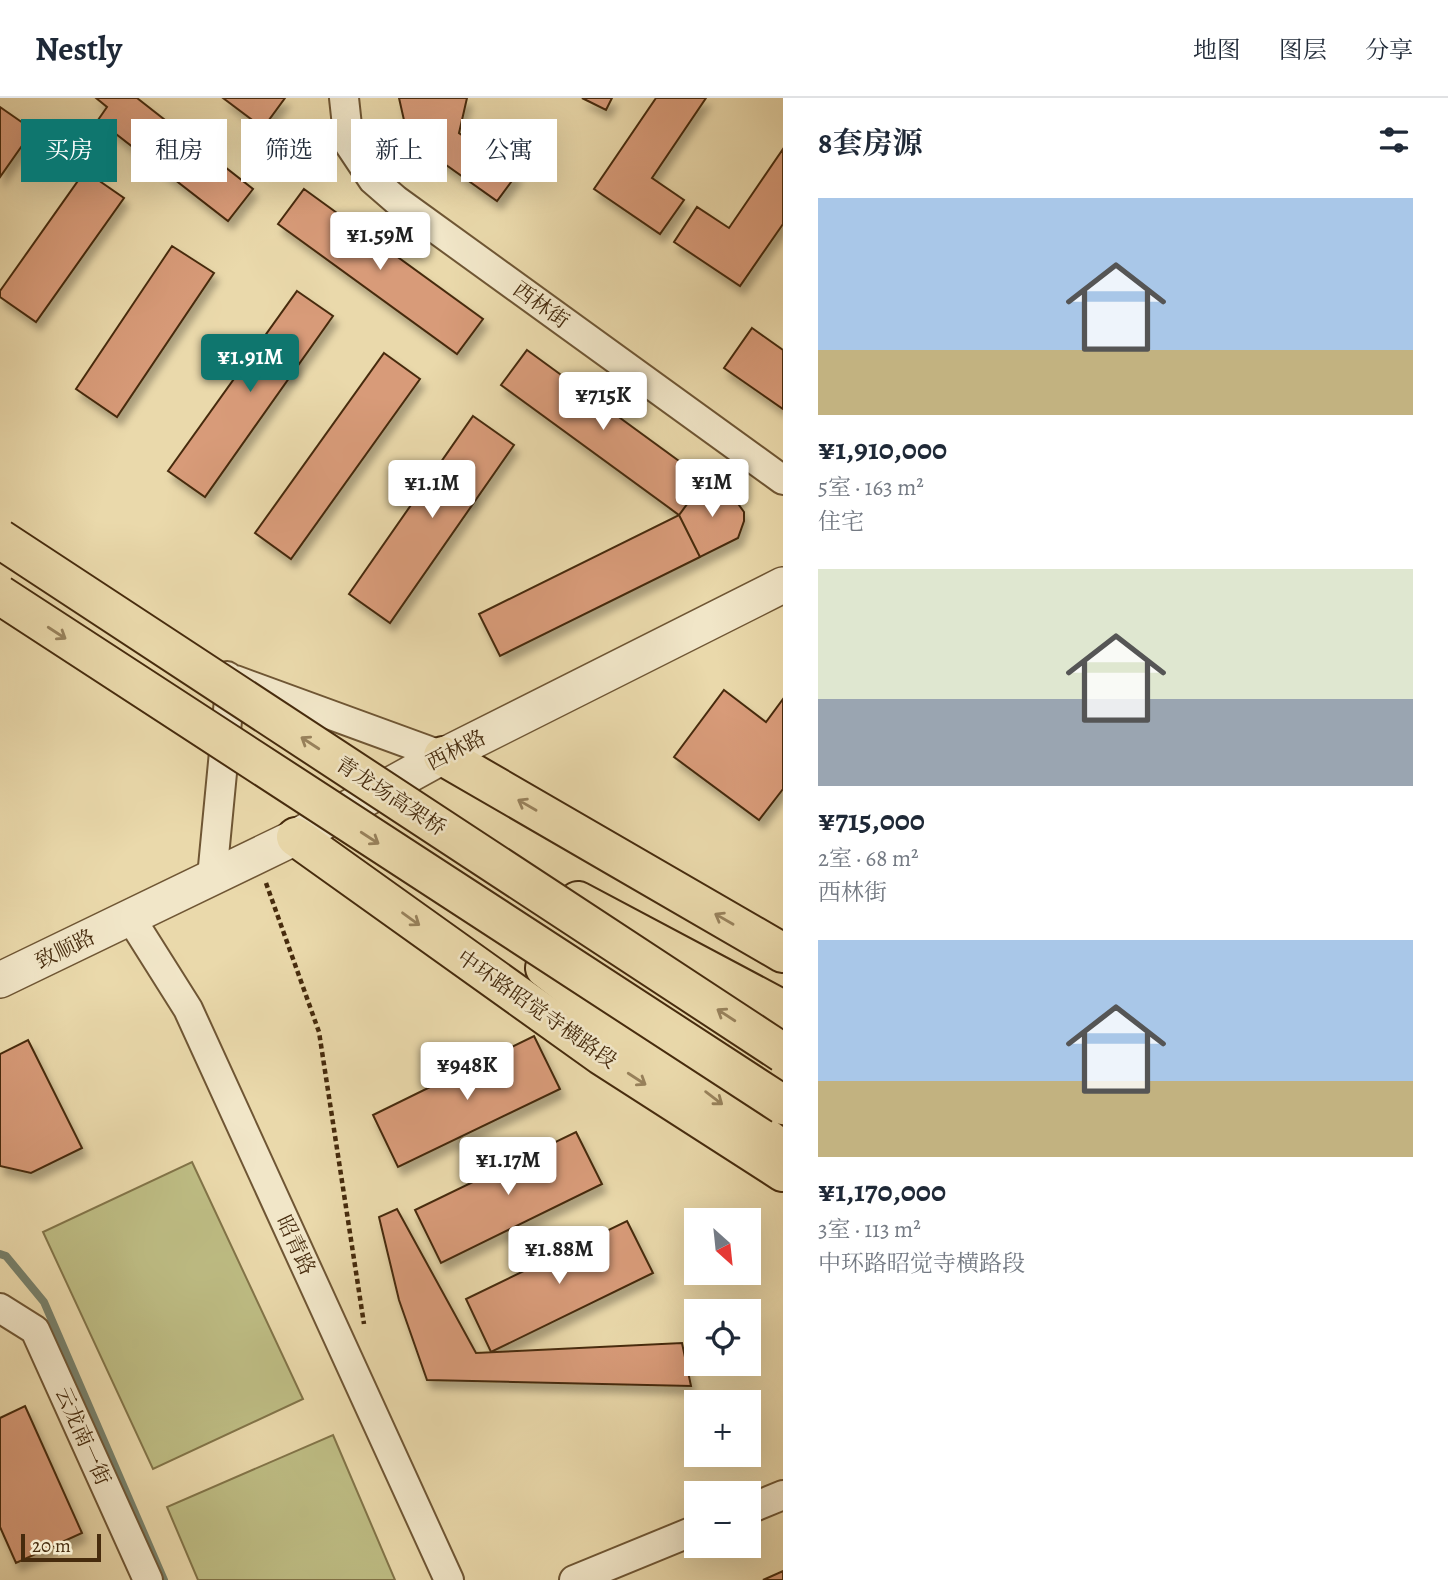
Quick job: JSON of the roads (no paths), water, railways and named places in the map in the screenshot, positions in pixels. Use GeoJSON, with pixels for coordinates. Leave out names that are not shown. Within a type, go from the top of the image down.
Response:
{"type":"FeatureCollection","features":[{"type":"Feature","properties":{"kind":"main road","name":"青龙场高架桥"},"geometry":{"type":"LineString","coordinates":[[0,539],[783,1053]]}},
{"type":"Feature","properties":{"kind":"main road"},"geometry":{"type":"LineString","coordinates":[[0,595],[407,863],[733,1070],[774,1129]]}},
{"type":"Feature","properties":{"kind":"main road"},"geometry":{"type":"LineString","coordinates":[[443,756],[783,953]]}},
{"type":"Feature","properties":{"kind":"main road"},"geometry":{"type":"LineString","coordinates":[[440,828],[783,1010]]}},
{"type":"Feature","properties":{"kind":"main road","name":"中环路昭觉寺横路段"},"geometry":{"type":"LineString","coordinates":[[296,836],[601,1055],[783,1172]]}},
{"type":"Feature","properties":{"kind":"street","name":"西林街"},"geometry":{"type":"LineString","coordinates":[[344,98],[349,144],[373,180],[396,201],[783,480]]}},
{"type":"Feature","properties":{"kind":"street"},"geometry":{"type":"LineString","coordinates":[[0,529],[231,679],[443,756]]}},
{"type":"Feature","properties":{"kind":"street","name":"西林路"},"geometry":{"type":"LineString","coordinates":[[130,917],[257,856],[443,756],[783,585]]}},
{"type":"Feature","properties":{"kind":"street"},"geometry":{"type":"LineString","coordinates":[[212,877],[231,679]]}},
{"type":"Feature","properties":{"kind":"street","name":"致顺路"},"geometry":{"type":"LineString","coordinates":[[0,980],[130,917]]}},
{"type":"Feature","properties":{"kind":"street","name":"昭青路"},"geometry":{"type":"LineString","coordinates":[[130,917],[188,1009],[449,1580]]}},
{"type":"Feature","properties":{"kind":"street","name":"云龙南一街"},"geometry":{"type":"LineString","coordinates":[[0,1308],[35,1330],[148,1580]]}},
{"type":"Feature","properties":{"kind":"street"},"geometry":{"type":"LineString","coordinates":[[761,1504],[783,1495]]}},
{"type":"Feature","properties":{"kind":"street"},"geometry":{"type":"LineString","coordinates":[[574,1580],[684,1535]]}},
{"type":"Feature","properties":{"kind":"waterway"},"geometry":{"type":"LineString","coordinates":[[0,1254],[6,1256],[44,1302],[164,1580]]}}]}
